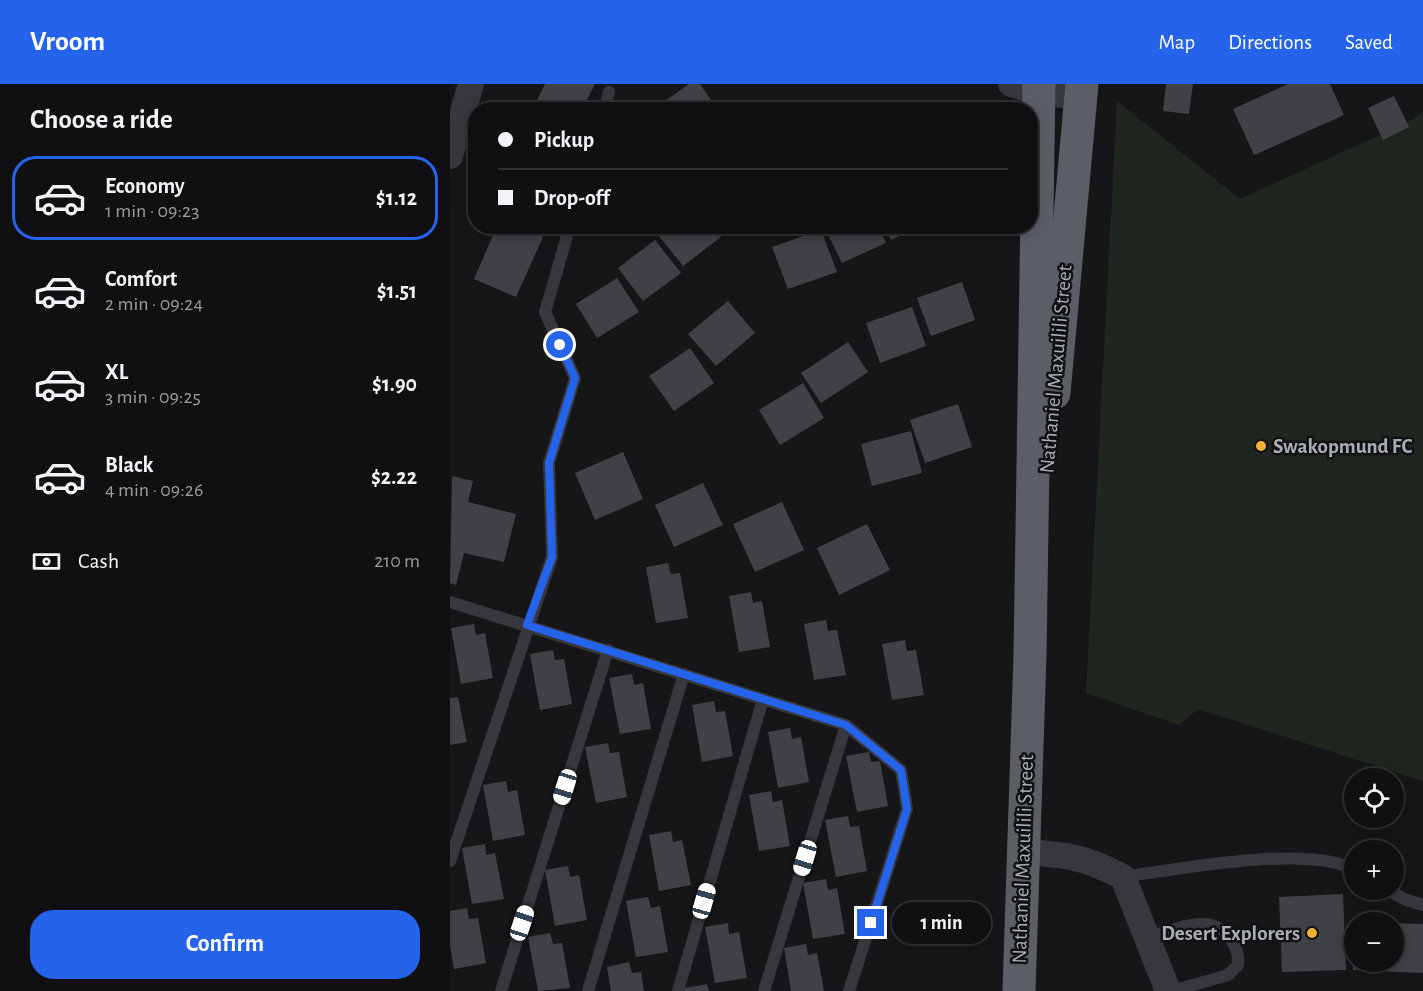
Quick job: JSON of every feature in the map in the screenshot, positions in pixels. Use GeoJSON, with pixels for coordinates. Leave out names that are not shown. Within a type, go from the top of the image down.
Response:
{"type":"FeatureCollection","features":[{"type":"Feature","properties":{"kind":"highway","name":"Nathaniel Maxuilili Street"},"geometry":{"type":"LineString","coordinates":[[1030,654],[1081,91]]}},
{"type":"Feature","properties":{"kind":"highway","name":"Nathaniel Maxuilili Street"},"geometry":{"type":"LineString","coordinates":[[1019,991],[1030,654],[1030,234]]}},
{"type":"Feature","properties":{"kind":"street"},"geometry":{"type":"LineString","coordinates":[[450,156],[471,84]]}},
{"type":"Feature","properties":{"kind":"street"},"geometry":{"type":"LineString","coordinates":[[1030,87],[1081,91]]}},
{"type":"Feature","properties":{"kind":"street"},"geometry":{"type":"LineString","coordinates":[[1024,852],[1069,855],[1090,860],[1123,877],[1170,991]]}},
{"type":"Feature","properties":{"kind":"lane"},"geometry":{"type":"LineString","coordinates":[[606,102],[609,92]]}},
{"type":"Feature","properties":{"kind":"lane"},"geometry":{"type":"LineString","coordinates":[[450,861],[527,625],[552,557],[549,463],[575,378],[545,312],[568,234]]}},
{"type":"Feature","properties":{"kind":"lane"},"geometry":{"type":"LineString","coordinates":[[450,602],[846,725],[901,770],[907,809],[849,991]]}},
{"type":"Feature","properties":{"kind":"lane"},"geometry":{"type":"LineString","coordinates":[[501,991],[608,650]]}},
{"type":"Feature","properties":{"kind":"lane"},"geometry":{"type":"LineString","coordinates":[[588,991],[684,674]]}},
{"type":"Feature","properties":{"kind":"lane"},"geometry":{"type":"LineString","coordinates":[[678,991],[763,699]]}},
{"type":"Feature","properties":{"kind":"lane"},"geometry":{"type":"LineString","coordinates":[[764,991],[846,725]]}},
{"type":"Feature","properties":{"kind":"lane"},"geometry":{"type":"LineString","coordinates":[[1123,877],[1196,866],[1302,857],[1344,865]]}},
{"type":"Feature","properties":{"kind":"lane"},"geometry":{"type":"LineString","coordinates":[[1404,899],[1423,905]]}},
{"type":"Feature","properties":{"kind":"lane"},"geometry":{"type":"LineString","coordinates":[[1147,938],[1188,925],[1215,925],[1228,934],[1239,955],[1238,965],[1228,975],[1170,991]]}},
{"type":"Feature","properties":{"kind":"shaded area","name":"Swakopmund FC"},"geometry":{"type":"Polygon","coordinates":[[[1117,101],[1240,199],[1410,121],[1423,111],[1423,781],[1404,775],[1404,768],[1382,768],[1198,709],[1179,725],[1086,693],[1117,101]]]}},
{"type":"Feature","properties":{"kind":"building"},"geometry":{"type":"Polygon","coordinates":[[[545,84],[595,84],[586,102],[536,102],[545,84]]]}},
{"type":"Feature","properties":{"kind":"building"},"geometry":{"type":"Polygon","coordinates":[[[689,84],[700,84],[712,102],[666,102],[689,84]]]}},
{"type":"Feature","properties":{"kind":"building"},"geometry":{"type":"Polygon","coordinates":[[[1166,84],[1193,84],[1189,114],[1163,111],[1166,84]]]}},
{"type":"Feature","properties":{"kind":"building"},"geometry":{"type":"Polygon","coordinates":[[[1288,84],[1330,84],[1344,115],[1254,155],[1233,109],[1288,84]]]}},
{"type":"Feature","properties":{"kind":"building"},"geometry":{"type":"Polygon","coordinates":[[[1394,96],[1409,127],[1383,140],[1368,108],[1394,96]]]}},
{"type":"Feature","properties":{"kind":"building"},"geometry":{"type":"Polygon","coordinates":[[[494,234],[536,234],[543,237],[516,297],[474,279],[494,234]]]}},
{"type":"Feature","properties":{"kind":"building"},"geometry":{"type":"Polygon","coordinates":[[[657,234],[719,234],[721,237],[683,266],[657,234]]]}},
{"type":"Feature","properties":{"kind":"building"},"geometry":{"type":"Polygon","coordinates":[[[809,234],[823,234],[837,272],[788,289],[772,247],[809,234]]]}},
{"type":"Feature","properties":{"kind":"building"},"geometry":{"type":"Polygon","coordinates":[[[828,234],[882,234],[886,243],[842,263],[828,234]]]}},
{"type":"Feature","properties":{"kind":"building"},"geometry":{"type":"Polygon","coordinates":[[[888,234],[904,234],[891,240],[888,234]]]}},
{"type":"Feature","properties":{"kind":"building"},"geometry":{"type":"Polygon","coordinates":[[[655,240],[681,273],[643,301],[618,268],[655,240]]]}},
{"type":"Feature","properties":{"kind":"building"},"geometry":{"type":"Polygon","coordinates":[[[617,278],[639,312],[597,338],[576,304],[617,278]]]}},
{"type":"Feature","properties":{"kind":"building"},"geometry":{"type":"Polygon","coordinates":[[[962,282],[975,320],[931,336],[917,298],[962,282]]]}},
{"type":"Feature","properties":{"kind":"building"},"geometry":{"type":"Polygon","coordinates":[[[728,301],[755,333],[716,366],[688,334],[728,301]]]}},
{"type":"Feature","properties":{"kind":"building"},"geometry":{"type":"Polygon","coordinates":[[[912,307],[926,346],[880,363],[866,323],[912,307]]]}},
{"type":"Feature","properties":{"kind":"building"},"geometry":{"type":"Polygon","coordinates":[[[848,342],[868,372],[821,403],[801,373],[848,342]]]}},
{"type":"Feature","properties":{"kind":"building"},"geometry":{"type":"Polygon","coordinates":[[[690,348],[714,383],[674,411],[649,376],[690,348]]]}},
{"type":"Feature","properties":{"kind":"building"},"geometry":{"type":"Polygon","coordinates":[[[803,383],[824,418],[780,445],[759,410],[803,383]]]}},
{"type":"Feature","properties":{"kind":"building"},"geometry":{"type":"Polygon","coordinates":[[[958,404],[972,447],[925,463],[910,420],[958,404]]]}},
{"type":"Feature","properties":{"kind":"building"},"geometry":{"type":"Polygon","coordinates":[[[911,431],[922,473],[872,486],[861,444],[911,431]]]}},
{"type":"Feature","properties":{"kind":"building"},"geometry":{"type":"Polygon","coordinates":[[[623,452],[643,499],[595,520],[575,473],[623,452]]]}},
{"type":"Feature","properties":{"kind":"building"},"geometry":{"type":"Polygon","coordinates":[[[452,476],[473,481],[468,502],[516,514],[504,562],[464,553],[456,585],[450,583],[452,476]]]}},
{"type":"Feature","properties":{"kind":"building"},"geometry":{"type":"Polygon","coordinates":[[[703,483],[723,525],[674,547],[655,505],[703,483]]]}},
{"type":"Feature","properties":{"kind":"building"},"geometry":{"type":"Polygon","coordinates":[[[782,502],[804,550],[755,572],[733,524],[782,502]]]}},
{"type":"Feature","properties":{"kind":"building"},"geometry":{"type":"Polygon","coordinates":[[[867,524],[890,570],[839,595],[817,548],[867,524]]]}},
{"type":"Feature","properties":{"kind":"building"},"geometry":{"type":"Polygon","coordinates":[[[668,563],[671,574],[680,573],[688,618],[656,623],[646,567],[668,563]]]}},
{"type":"Feature","properties":{"kind":"building"},"geometry":{"type":"Polygon","coordinates":[[[751,592],[753,603],[762,601],[770,647],[739,652],[729,596],[751,592]]]}},
{"type":"Feature","properties":{"kind":"building"},"geometry":{"type":"Polygon","coordinates":[[[826,620],[828,631],[837,630],[846,675],[814,680],[804,624],[826,620]]]}},
{"type":"Feature","properties":{"kind":"building"},"geometry":{"type":"Polygon","coordinates":[[[474,624],[476,635],[485,633],[493,678],[461,684],[451,628],[474,624]]]}},
{"type":"Feature","properties":{"kind":"building"},"geometry":{"type":"Polygon","coordinates":[[[905,640],[907,651],[916,650],[924,695],[892,700],[882,644],[905,640]]]}},
{"type":"Feature","properties":{"kind":"building"},"geometry":{"type":"Polygon","coordinates":[[[553,650],[555,660],[564,659],[572,704],[540,710],[530,654],[553,650]]]}},
{"type":"Feature","properties":{"kind":"building"},"geometry":{"type":"Polygon","coordinates":[[[632,674],[634,685],[643,683],[651,729],[620,734],[609,678],[632,674]]]}},
{"type":"Feature","properties":{"kind":"building"},"geometry":{"type":"Polygon","coordinates":[[[458,697],[467,742],[450,745],[450,698],[458,697]]]}},
{"type":"Feature","properties":{"kind":"building"},"geometry":{"type":"Polygon","coordinates":[[[714,701],[716,712],[725,711],[733,756],[702,762],[692,705],[714,701]]]}},
{"type":"Feature","properties":{"kind":"building"},"geometry":{"type":"Polygon","coordinates":[[[790,728],[792,739],[801,737],[809,782],[778,788],[768,732],[790,728]]]}},
{"type":"Feature","properties":{"kind":"building"},"geometry":{"type":"Polygon","coordinates":[[[608,743],[610,753],[619,752],[627,797],[596,803],[585,747],[608,743]]]}},
{"type":"Feature","properties":{"kind":"building"},"geometry":{"type":"Polygon","coordinates":[[[869,752],[871,762],[880,761],[888,806],[857,812],[846,756],[869,752]]]}},
{"type":"Feature","properties":{"kind":"building"},"geometry":{"type":"Polygon","coordinates":[[[506,781],[508,792],[517,790],[525,835],[493,841],[483,785],[506,781]]]}},
{"type":"Feature","properties":{"kind":"building"},"geometry":{"type":"Polygon","coordinates":[[[771,791],[773,802],[782,800],[790,846],[759,851],[749,795],[771,791]]]}},
{"type":"Feature","properties":{"kind":"building"},"geometry":{"type":"Polygon","coordinates":[[[848,816],[850,827],[859,826],[867,871],[836,877],[825,820],[848,816]]]}},
{"type":"Feature","properties":{"kind":"building"},"geometry":{"type":"Polygon","coordinates":[[[671,831],[673,842],[682,840],[691,885],[659,891],[649,835],[671,831]]]}},
{"type":"Feature","properties":{"kind":"building"},"geometry":{"type":"Polygon","coordinates":[[[485,844],[486,855],[495,853],[504,899],[472,904],[462,848],[485,844]]]}},
{"type":"Feature","properties":{"kind":"building"},"geometry":{"type":"Polygon","coordinates":[[[568,866],[570,877],[579,875],[587,920],[555,926],[545,870],[568,866]]]}},
{"type":"Feature","properties":{"kind":"building"},"geometry":{"type":"Polygon","coordinates":[[[826,879],[828,890],[837,888],[845,934],[813,939],[803,883],[826,879]]]}},
{"type":"Feature","properties":{"kind":"building","name":"Desert Explorers"},"geometry":{"type":"Polygon","coordinates":[[[1343,894],[1344,970],[1282,972],[1279,897],[1343,894]]]}},
{"type":"Feature","properties":{"kind":"building"},"geometry":{"type":"Polygon","coordinates":[[[648,897],[651,908],[660,906],[668,952],[636,957],[626,901],[648,897]]]}},
{"type":"Feature","properties":{"kind":"building"},"geometry":{"type":"Polygon","coordinates":[[[467,908],[469,919],[478,918],[486,963],[454,969],[450,945],[450,911],[467,908]]]}},
{"type":"Feature","properties":{"kind":"building"},"geometry":{"type":"Polygon","coordinates":[[[728,923],[729,934],[739,932],[747,978],[715,983],[705,927],[728,923]]]}},
{"type":"Feature","properties":{"kind":"building"},"geometry":{"type":"Polygon","coordinates":[[[1404,923],[1423,924],[1423,973],[1400,972],[1404,972],[1404,923]]]}},
{"type":"Feature","properties":{"kind":"building"},"geometry":{"type":"Polygon","coordinates":[[[550,933],[553,944],[562,943],[570,988],[538,991],[528,937],[550,933]]]}},
{"type":"Feature","properties":{"kind":"building"},"geometry":{"type":"Polygon","coordinates":[[[806,944],[808,955],[817,953],[824,991],[791,991],[784,948],[806,944]]]}},
{"type":"Feature","properties":{"kind":"building"},"geometry":{"type":"Polygon","coordinates":[[[629,962],[632,973],[641,972],[644,991],[611,991],[607,967],[629,962]]]}},
{"type":"Feature","properties":{"kind":"building"},"geometry":{"type":"Polygon","coordinates":[[[707,984],[709,991],[685,991],[685,988],[707,984]]]}},
{"type":"Feature","properties":{"kind":"place","name":"Swakopmund FC"},"geometry":{"type":"Point","coordinates":[1261,446]}},
{"type":"Feature","properties":{"kind":"place","name":"Desert Explorers"},"geometry":{"type":"Point","coordinates":[1312,933]}},
{"type":"Feature","properties":{"kind":"route"},"geometry":{"type":"LineString","coordinates":[[560,345],[575,378],[549,463],[552,557],[527,625],[846,725],[901,770],[907,809],[871,923]]}}]}
